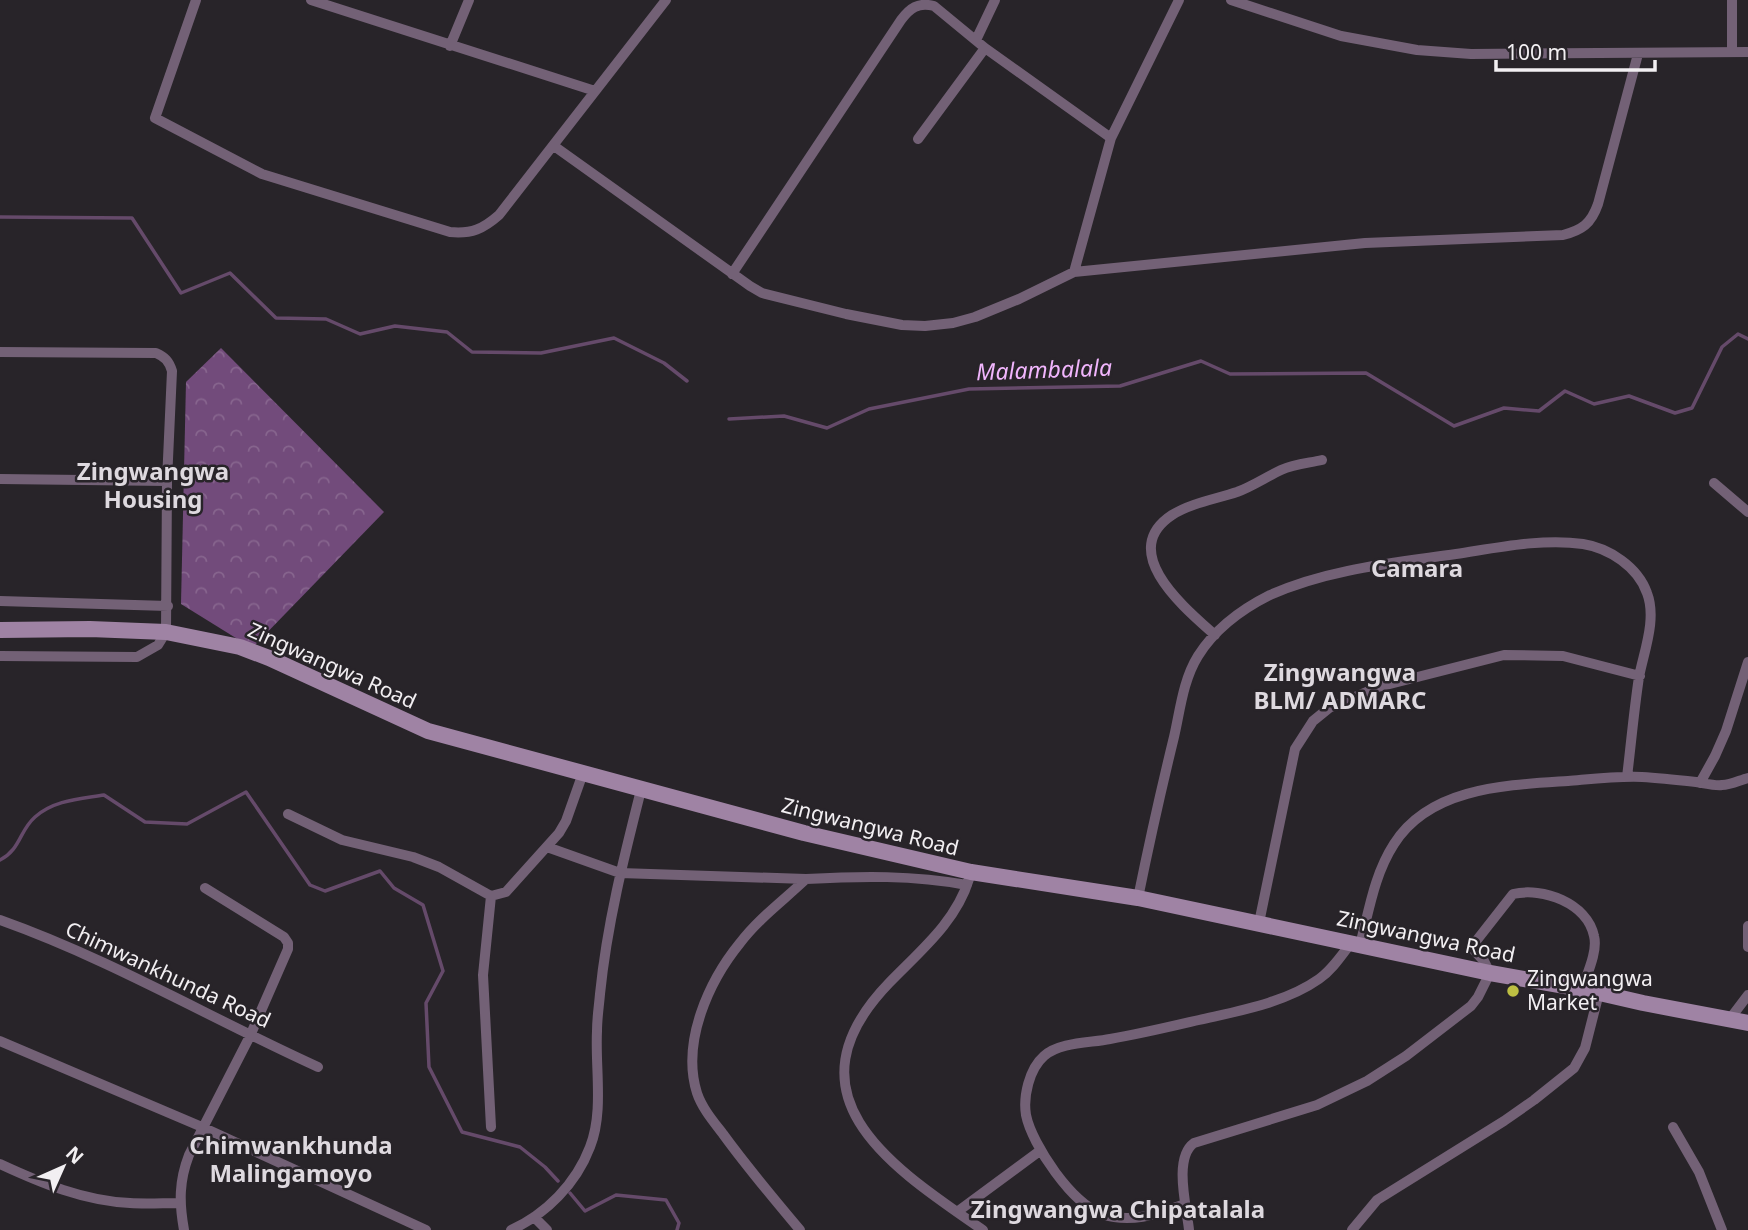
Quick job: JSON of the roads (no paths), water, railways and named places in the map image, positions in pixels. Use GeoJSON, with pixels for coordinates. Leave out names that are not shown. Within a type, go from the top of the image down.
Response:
{"type":"FeatureCollection","features":[{"type":"Feature","properties":{"kind":"street"},"geometry":{"type":"LineString","coordinates":[[196,0],[155,118],[262,174],[450,232],[466,233],[486,226],[499,215],[666,0]]}},
{"type":"Feature","properties":{"kind":"street"},"geometry":{"type":"LineString","coordinates":[[311,0],[595,91]]}},
{"type":"Feature","properties":{"kind":"street"},"geometry":{"type":"LineString","coordinates":[[450,46],[469,0]]}},
{"type":"Feature","properties":{"kind":"street"},"geometry":{"type":"LineString","coordinates":[[918,139],[981,44],[995,0]]}},
{"type":"Feature","properties":{"kind":"street"},"geometry":{"type":"LineString","coordinates":[[1074,272],[1111,138],[1179,0]]}},
{"type":"Feature","properties":{"kind":"street"},"geometry":{"type":"LineString","coordinates":[[1231,0],[1341,36],[1417,50],[1471,54],[1748,52]]}},
{"type":"Feature","properties":{"kind":"street"},"geometry":{"type":"LineString","coordinates":[[1732,0],[1732,51]]}},
{"type":"Feature","properties":{"kind":"street"},"geometry":{"type":"LineString","coordinates":[[732,274],[908,10],[925,4],[934,6],[981,44],[1111,138]]}},
{"type":"Feature","properties":{"kind":"street"},"geometry":{"type":"LineString","coordinates":[[554,146],[762,293],[902,326],[925,326],[975,317],[1074,272],[1365,243],[1563,234],[1577,231],[1586,226],[1594,216],[1637,54]]}},
{"type":"Feature","properties":{"kind":"street"},"geometry":{"type":"LineString","coordinates":[[0,352],[156,353],[163,356],[172,371],[167,481],[166,632],[158,645],[137,657],[0,656]]}},
{"type":"Feature","properties":{"kind":"street"},"geometry":{"type":"LineString","coordinates":[[1215,635],[1179,603],[1153,564],[1150,551],[1157,531],[1171,516],[1187,508],[1248,488],[1287,468],[1322,460]]}},
{"type":"Feature","properties":{"kind":"street"},"geometry":{"type":"LineString","coordinates":[[0,479],[167,481]]}},
{"type":"Feature","properties":{"kind":"street"},"geometry":{"type":"LineString","coordinates":[[1714,483],[1748,512]]}},
{"type":"Feature","properties":{"kind":"street"},"geometry":{"type":"LineString","coordinates":[[1138,898],[1186,683],[1198,656],[1230,621],[1268,597],[1339,573],[1494,548],[1548,543],[1582,544],[1604,549],[1625,563],[1647,592],[1650,606],[1647,649],[1640,676],[1628,777]]}},
{"type":"Feature","properties":{"kind":"street"},"geometry":{"type":"LineString","coordinates":[[0,601],[168,606]]}},
{"type":"Feature","properties":{"kind":"street","name":"Zingwangwa Road"},"geometry":{"type":"LineString","coordinates":[[0,630],[166,632],[248,649],[428,731],[969,879],[1138,898],[1490,973],[1748,1023]]}},
{"type":"Feature","properties":{"kind":"street"},"geometry":{"type":"LineString","coordinates":[[1259,923],[1295,749],[1312,721],[1329,708],[1378,687],[1504,655],[1563,656],[1640,676]]}},
{"type":"Feature","properties":{"kind":"street"},"geometry":{"type":"LineString","coordinates":[[1700,783],[1726,731],[1748,662]]}},
{"type":"Feature","properties":{"kind":"street"},"geometry":{"type":"LineString","coordinates":[[288,814],[342,840],[439,867],[491,896],[506,892],[547,847],[566,821],[583,773]]}},
{"type":"Feature","properties":{"kind":"street"},"geometry":{"type":"LineString","coordinates":[[1185,1205],[1138,1219],[1102,1214],[1089,1209],[1041,1150],[1030,1127],[1026,1103],[1030,1079],[1037,1063],[1048,1053],[1062,1047],[1136,1034],[1241,1010],[1276,999],[1317,981],[1356,944],[1383,863],[1395,842],[1419,817],[1442,803],[1486,789],[1534,783],[1628,777],[1722,785],[1748,778]]}},
{"type":"Feature","properties":{"kind":"street"},"geometry":{"type":"LineString","coordinates":[[511,1230],[534,1217],[568,1187],[591,1146],[596,1125],[597,1031],[601,989],[620,873],[641,790]]}},
{"type":"Feature","properties":{"kind":"street"},"geometry":{"type":"LineString","coordinates":[[547,847],[620,873],[806,879],[875,875],[969,879],[952,917],[861,1017],[850,1038],[845,1063],[849,1100],[863,1131],[877,1148],[907,1174],[984,1230]]}},
{"type":"Feature","properties":{"kind":"street"},"geometry":{"type":"LineString","coordinates":[[800,1230],[708,1114],[697,1093],[693,1062],[695,1035],[722,968],[754,927],[806,879]]}},
{"type":"Feature","properties":{"kind":"street"},"geometry":{"type":"LineString","coordinates":[[184,1230],[179,1203],[181,1175],[202,1127],[250,1036],[288,949],[288,943],[265,924],[205,888]]}},
{"type":"Feature","properties":{"kind":"street"},"geometry":{"type":"LineString","coordinates":[[1189,1230],[1183,1161],[1186,1152],[1194,1143],[1317,1105],[1367,1081],[1406,1056],[1471,1006],[1490,973],[1485,961],[1473,949],[1474,945],[1513,894],[1539,894],[1566,902],[1585,916],[1594,934],[1595,945],[1582,989]]}},
{"type":"Feature","properties":{"kind":"street"},"geometry":{"type":"LineString","coordinates":[[491,896],[483,988],[491,1127]]}},
{"type":"Feature","properties":{"kind":"street","name":"Chimwankhunda Road"},"geometry":{"type":"LineString","coordinates":[[0,920],[99,961],[318,1067]]}},
{"type":"Feature","properties":{"kind":"street"},"geometry":{"type":"LineString","coordinates":[[1748,926],[1748,947]]}},
{"type":"Feature","properties":{"kind":"street"},"geometry":{"type":"LineString","coordinates":[[1352,1230],[1377,1200],[1504,1121],[1574,1068],[1585,1048],[1599,993]]}},
{"type":"Feature","properties":{"kind":"street"},"geometry":{"type":"LineString","coordinates":[[1729,1020],[1748,995]]}},
{"type":"Feature","properties":{"kind":"street"},"geometry":{"type":"LineString","coordinates":[[0,1041],[202,1127],[426,1230]]}},
{"type":"Feature","properties":{"kind":"street"},"geometry":{"type":"LineString","coordinates":[[1673,1127],[1699,1172],[1722,1230]]}},
{"type":"Feature","properties":{"kind":"street"},"geometry":{"type":"LineString","coordinates":[[957,1212],[1041,1150]]}},
{"type":"Feature","properties":{"kind":"street"},"geometry":{"type":"LineString","coordinates":[[0,1164],[62,1190],[93,1198],[128,1203],[179,1203]]}},
{"type":"Feature","properties":{"kind":"street"},"geometry":{"type":"LineString","coordinates":[[534,1217],[547,1230]]}},
{"type":"Feature","properties":{"kind":"waterway","name":"Malambalala"},"geometry":{"type":"LineString","coordinates":[[0,217],[132,218],[181,293],[230,273],[276,318],[326,319],[360,334],[395,326],[447,332],[472,352],[541,353],[614,338],[664,363],[687,381]]}},
{"type":"Feature","properties":{"kind":"waterway","name":"Malambalala"},"geometry":{"type":"LineString","coordinates":[[729,419],[784,416],[827,428],[869,409],[969,389],[1120,386],[1201,361],[1230,374],[1366,373],[1454,426],[1504,408],[1539,411],[1565,391],[1594,404],[1629,396],[1675,413],[1692,408],[1722,347],[1738,334],[1748,339]]}},
{"type":"Feature","properties":{"kind":"waterway"},"geometry":{"type":"LineString","coordinates":[[0,860],[12,851],[35,817],[50,807],[68,801],[104,795],[145,822],[187,824],[246,792],[310,885],[325,891],[380,871],[394,888],[423,905],[443,971],[426,1003],[429,1067],[462,1132],[520,1147],[558,1181]]}},
{"type":"Feature","properties":{"kind":"waterway"},"geometry":{"type":"LineString","coordinates":[[570,1193],[585,1211],[616,1195],[666,1200],[679,1223],[677,1230]]}},
{"type":"Feature","properties":{"kind":"place","name":"Zingwangwa Market"},"geometry":{"type":"Point","coordinates":[1513,991]}},
{"type":"Feature","properties":{"kind":"district","name":"Zingwangwa Housing"},"geometry":{"type":"Point","coordinates":[153,486]}},
{"type":"Feature","properties":{"kind":"district","name":"Camara"},"geometry":{"type":"Point","coordinates":[1417,569]}},
{"type":"Feature","properties":{"kind":"district","name":"Zingwangwa BLM/ ADMARC"},"geometry":{"type":"Point","coordinates":[1340,687]}},
{"type":"Feature","properties":{"kind":"district","name":"Chimwankhunda Malingamoyo"},"geometry":{"type":"Point","coordinates":[291,1160]}},
{"type":"Feature","properties":{"kind":"district","name":"Zingwangwa Chipatalala"},"geometry":{"type":"Point","coordinates":[1118,1210]}}]}
